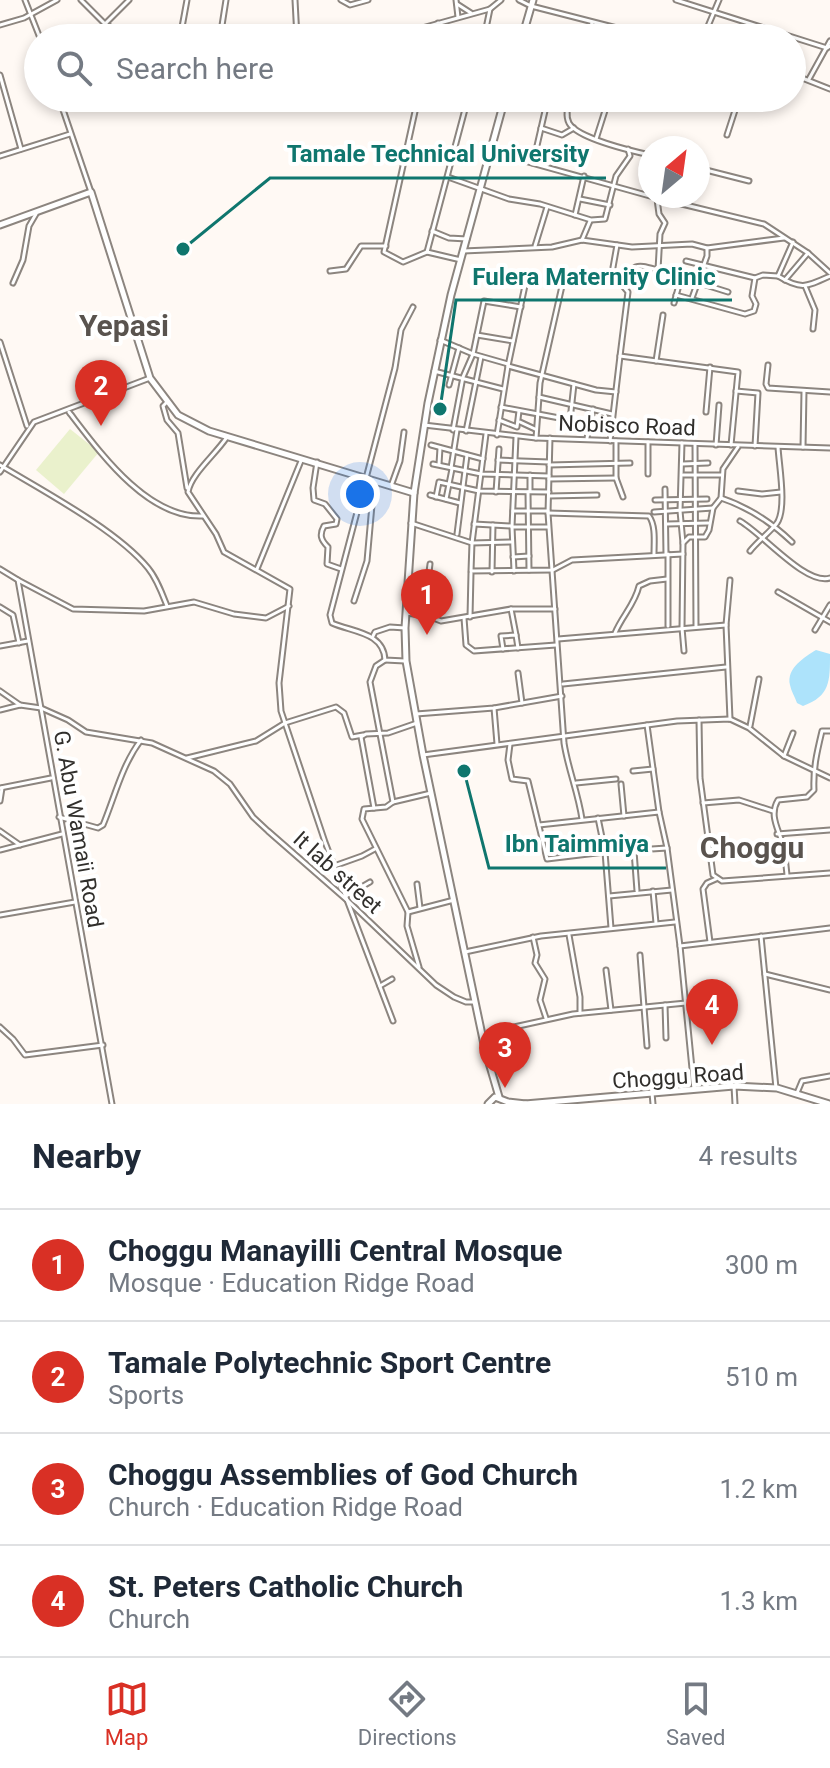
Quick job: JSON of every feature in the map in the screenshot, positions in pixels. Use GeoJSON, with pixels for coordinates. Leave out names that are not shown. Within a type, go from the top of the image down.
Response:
{"type":"FeatureCollection","features":[{"type":"Feature","properties":{"kind":"main road"},"geometry":{"type":"LineString","coordinates":[[526,24],[532,3]]}},
{"type":"Feature","properties":{"kind":"main road"},"geometry":{"type":"LineString","coordinates":[[490,1071],[488,1103],[502,1100],[490,1071],[423,755],[406,661],[405,628],[414,493],[434,371],[501,112]]}},
{"type":"Feature","properties":{"kind":"main road"},"geometry":{"type":"LineString","coordinates":[[0,225],[91,192],[150,378],[167,402],[188,422],[227,437],[414,493]]}},
{"type":"Feature","properties":{"kind":"main road","name":"Choggu Road"},"geometry":{"type":"LineString","coordinates":[[502,1100],[526,1104],[572,1102],[734,1086],[777,1088],[829,1104]]}},
{"type":"Feature","properties":{"kind":"street"},"geometry":{"type":"LineString","coordinates":[[25,0],[34,24]]}},
{"type":"Feature","properties":{"kind":"street"},"geometry":{"type":"LineString","coordinates":[[0,25],[30,15],[57,0]]}},
{"type":"Feature","properties":{"kind":"street"},"geometry":{"type":"LineString","coordinates":[[81,0],[105,24],[129,0]]}},
{"type":"Feature","properties":{"kind":"street"},"geometry":{"type":"LineString","coordinates":[[183,24],[187,0]]}},
{"type":"Feature","properties":{"kind":"street"},"geometry":{"type":"LineString","coordinates":[[222,24],[226,0]]}},
{"type":"Feature","properties":{"kind":"street"},"geometry":{"type":"LineString","coordinates":[[295,0],[295,24]]}},
{"type":"Feature","properties":{"kind":"street"},"geometry":{"type":"LineString","coordinates":[[341,0],[350,5],[368,0]]}},
{"type":"Feature","properties":{"kind":"street"},"geometry":{"type":"LineString","coordinates":[[432,24],[490,9],[501,0]]}},
{"type":"Feature","properties":{"kind":"street"},"geometry":{"type":"LineString","coordinates":[[519,0],[603,24]]}},
{"type":"Feature","properties":{"kind":"street"},"geometry":{"type":"LineString","coordinates":[[676,0],[755,24]]}},
{"type":"Feature","properties":{"kind":"street"},"geometry":{"type":"LineString","coordinates":[[710,24],[719,0]]}},
{"type":"Feature","properties":{"kind":"street"},"geometry":{"type":"LineString","coordinates":[[456,2],[472,14]]}},
{"type":"Feature","properties":{"kind":"street"},"geometry":{"type":"LineString","coordinates":[[456,2],[458,17]]}},
{"type":"Feature","properties":{"kind":"street"},"geometry":{"type":"LineString","coordinates":[[487,24],[490,9]]}},
{"type":"Feature","properties":{"kind":"street"},"geometry":{"type":"LineString","coordinates":[[806,38],[829,45],[809,79]]}},
{"type":"Feature","properties":{"kind":"street"},"geometry":{"type":"LineString","coordinates":[[0,75],[2,91],[21,149]]}},
{"type":"Feature","properties":{"kind":"street"},"geometry":{"type":"LineString","coordinates":[[806,78],[830,89]]}},
{"type":"Feature","properties":{"kind":"street"},"geometry":{"type":"LineString","coordinates":[[63,112],[91,192]]}},
{"type":"Feature","properties":{"kind":"street"},"geometry":{"type":"LineString","coordinates":[[415,112],[384,252],[403,262],[427,252],[461,260]]}},
{"type":"Feature","properties":{"kind":"street"},"geometry":{"type":"LineString","coordinates":[[427,252],[464,112]]}},
{"type":"Feature","properties":{"kind":"street"},"geometry":{"type":"LineString","coordinates":[[533,163],[545,112]]}},
{"type":"Feature","properties":{"kind":"street"},"geometry":{"type":"LineString","coordinates":[[567,112],[568,121],[574,128],[596,139],[637,152]]}},
{"type":"Feature","properties":{"kind":"street"},"geometry":{"type":"LineString","coordinates":[[596,139],[605,112]]}},
{"type":"Feature","properties":{"kind":"street"},"geometry":{"type":"LineString","coordinates":[[727,135],[734,112]]}},
{"type":"Feature","properties":{"kind":"street"},"geometry":{"type":"LineString","coordinates":[[541,128],[562,135],[574,128]]}},
{"type":"Feature","properties":{"kind":"street"},"geometry":{"type":"LineString","coordinates":[[0,156],[70,134]]}},
{"type":"Feature","properties":{"kind":"street"},"geometry":{"type":"LineString","coordinates":[[628,149],[630,156]]}},
{"type":"Feature","properties":{"kind":"street"},"geometry":{"type":"LineString","coordinates":[[491,151],[638,193]]}},
{"type":"Feature","properties":{"kind":"street"},"geometry":{"type":"LineString","coordinates":[[448,177],[509,199],[547,206],[591,220],[605,219],[616,176],[630,156],[637,152]]}},
{"type":"Feature","properties":{"kind":"street"},"geometry":{"type":"LineString","coordinates":[[710,171],[749,181]]}},
{"type":"Feature","properties":{"kind":"street"},"geometry":{"type":"LineString","coordinates":[[575,216],[584,176]]}},
{"type":"Feature","properties":{"kind":"street"},"geometry":{"type":"LineString","coordinates":[[580,199],[610,205]]}},
{"type":"Feature","properties":{"kind":"street"},"geometry":{"type":"LineString","coordinates":[[535,246],[547,206]]}},
{"type":"Feature","properties":{"kind":"street"},"geometry":{"type":"LineString","coordinates":[[658,208],[665,223],[658,246],[658,270]]}},
{"type":"Feature","properties":{"kind":"street"},"geometry":{"type":"LineString","coordinates":[[686,261],[755,278],[778,276],[799,287],[830,275],[808,253],[764,224],[700,208]]}},
{"type":"Feature","properties":{"kind":"street"},"geometry":{"type":"LineString","coordinates":[[13,283],[23,260],[29,226],[36,214]]}},
{"type":"Feature","properties":{"kind":"street"},"geometry":{"type":"LineString","coordinates":[[582,240],[591,220]]}},
{"type":"Feature","properties":{"kind":"street"},"geometry":{"type":"LineString","coordinates":[[432,231],[449,238],[467,239]]}},
{"type":"Feature","properties":{"kind":"street"},"geometry":{"type":"LineString","coordinates":[[463,251],[552,247],[582,240],[617,245],[692,244],[707,248],[785,238]]}},
{"type":"Feature","properties":{"kind":"street"},"geometry":{"type":"LineString","coordinates":[[778,276],[793,242]]}},
{"type":"Feature","properties":{"kind":"street"},"geometry":{"type":"LineString","coordinates":[[610,441],[628,292],[612,273],[617,245]]}},
{"type":"Feature","properties":{"kind":"street"},"geometry":{"type":"LineString","coordinates":[[330,271],[346,269],[361,246],[386,246]]}},
{"type":"Feature","properties":{"kind":"street"},"geometry":{"type":"LineString","coordinates":[[691,299],[704,266],[707,248]]}},
{"type":"Feature","properties":{"kind":"street"},"geometry":{"type":"LineString","coordinates":[[785,280],[808,253]]}},
{"type":"Feature","properties":{"kind":"street"},"geometry":{"type":"LineString","coordinates":[[622,284],[632,267],[638,265],[728,292]]}},
{"type":"Feature","properties":{"kind":"street"},"geometry":{"type":"LineString","coordinates":[[497,435],[527,276]]}},
{"type":"Feature","properties":{"kind":"street"},"geometry":{"type":"LineString","coordinates":[[674,303],[681,278]]}},
{"type":"Feature","properties":{"kind":"street"},"geometry":{"type":"LineString","coordinates":[[676,295],[745,314],[754,311],[756,304],[752,296],[755,278]]}},
{"type":"Feature","properties":{"kind":"street"},"geometry":{"type":"LineString","coordinates":[[536,438],[536,412],[562,286]]}},
{"type":"Feature","properties":{"kind":"street"},"geometry":{"type":"LineString","coordinates":[[805,286],[815,310],[813,329]]}},
{"type":"Feature","properties":{"kind":"street"},"geometry":{"type":"LineString","coordinates":[[446,499],[463,377],[473,354],[484,301],[521,307]]}},
{"type":"Feature","properties":{"kind":"street"},"geometry":{"type":"LineString","coordinates":[[385,660],[384,648],[373,636],[344,629],[330,621],[395,368],[401,330],[413,307]]}},
{"type":"Feature","properties":{"kind":"street"},"geometry":{"type":"LineString","coordinates":[[656,361],[663,315]]}},
{"type":"Feature","properties":{"kind":"street"},"geometry":{"type":"LineString","coordinates":[[477,335],[514,341]]}},
{"type":"Feature","properties":{"kind":"street"},"geometry":{"type":"LineString","coordinates":[[440,340],[481,357],[543,376],[616,392]]}},
{"type":"Feature","properties":{"kind":"street"},"geometry":{"type":"LineString","coordinates":[[0,342],[28,427]]}},
{"type":"Feature","properties":{"kind":"street"},"geometry":{"type":"LineString","coordinates":[[449,385],[459,348]]}},
{"type":"Feature","properties":{"kind":"street"},"geometry":{"type":"LineString","coordinates":[[620,356],[738,372],[731,445]]}},
{"type":"Feature","properties":{"kind":"street"},"geometry":{"type":"LineString","coordinates":[[466,431],[481,357]]}},
{"type":"Feature","properties":{"kind":"street"},"geometry":{"type":"LineString","coordinates":[[768,365],[766,387],[830,392]]}},
{"type":"Feature","properties":{"kind":"street"},"geometry":{"type":"LineString","coordinates":[[706,412],[710,367]]}},
{"type":"Feature","properties":{"kind":"street"},"geometry":{"type":"LineString","coordinates":[[434,371],[504,389]]}},
{"type":"Feature","properties":{"kind":"street"},"geometry":{"type":"LineString","coordinates":[[0,472],[28,427],[43,418],[150,378]]}},
{"type":"Feature","properties":{"kind":"street"},"geometry":{"type":"LineString","coordinates":[[501,407],[571,419],[574,384]]}},
{"type":"Feature","properties":{"kind":"street"},"geometry":{"type":"LineString","coordinates":[[736,391],[758,393],[755,447]]}},
{"type":"Feature","properties":{"kind":"street"},"geometry":{"type":"LineString","coordinates":[[803,448],[804,391]]}},
{"type":"Feature","properties":{"kind":"street"},"geometry":{"type":"LineString","coordinates":[[539,397],[612,414]]}},
{"type":"Feature","properties":{"kind":"street"},"geometry":{"type":"LineString","coordinates":[[167,402],[163,406],[164,413],[178,433],[187,488],[224,552],[290,589],[279,683],[281,711],[334,866],[393,1021]]}},
{"type":"Feature","properties":{"kind":"street"},"geometry":{"type":"LineString","coordinates":[[716,445],[719,405]]}},
{"type":"Feature","properties":{"kind":"street"},"geometry":{"type":"LineString","coordinates":[[587,438],[593,409]]}},
{"type":"Feature","properties":{"kind":"street"},"geometry":{"type":"LineString","coordinates":[[68,410],[108,464],[138,491],[187,515],[203,516]]}},
{"type":"Feature","properties":{"kind":"street"},"geometry":{"type":"LineString","coordinates":[[514,571],[512,526],[519,410]]}},
{"type":"Feature","properties":{"kind":"street"},"geometry":{"type":"LineString","coordinates":[[499,420],[517,427]]}},
{"type":"Feature","properties":{"kind":"street"},"geometry":{"type":"LineString","coordinates":[[520,422],[535,429]]}},
{"type":"Feature","properties":{"kind":"street","name":"Nobisco Road"},"geometry":{"type":"LineString","coordinates":[[424,425],[536,438],[830,448]]}},
{"type":"Feature","properties":{"kind":"street"},"geometry":{"type":"LineString","coordinates":[[391,486],[400,461],[404,432]]}},
{"type":"Feature","properties":{"kind":"street"},"geometry":{"type":"LineString","coordinates":[[470,617],[472,543],[486,434]]}},
{"type":"Feature","properties":{"kind":"street"},"geometry":{"type":"LineString","coordinates":[[187,488],[227,437]]}},
{"type":"Feature","properties":{"kind":"street"},"geometry":{"type":"LineString","coordinates":[[550,438],[548,512],[565,736],[568,767],[576,783],[582,820]]}},
{"type":"Feature","properties":{"kind":"street"},"geometry":{"type":"LineString","coordinates":[[616,441],[616,478],[623,497]]}},
{"type":"Feature","properties":{"kind":"street"},"geometry":{"type":"LineString","coordinates":[[648,442],[648,474]]}},
{"type":"Feature","properties":{"kind":"street"},"geometry":{"type":"LineString","coordinates":[[682,443],[680,511],[684,651]]}},
{"type":"Feature","properties":{"kind":"street"},"geometry":{"type":"LineString","coordinates":[[695,444],[696,626]]}},
{"type":"Feature","properties":{"kind":"street"},"geometry":{"type":"LineString","coordinates":[[431,445],[483,459]]}},
{"type":"Feature","properties":{"kind":"street"},"geometry":{"type":"LineString","coordinates":[[683,543],[686,538],[705,537],[708,534],[713,508],[721,498],[726,462],[738,446]]}},
{"type":"Feature","properties":{"kind":"street"},"geometry":{"type":"LineString","coordinates":[[750,551],[775,526],[782,511],[778,447]]}},
{"type":"Feature","properties":{"kind":"street"},"geometry":{"type":"LineString","coordinates":[[439,465],[440,448]]}},
{"type":"Feature","properties":{"kind":"street"},"geometry":{"type":"LineString","coordinates":[[496,492],[499,449]]}},
{"type":"Feature","properties":{"kind":"street"},"geometry":{"type":"LineString","coordinates":[[456,536],[467,455]]}},
{"type":"Feature","properties":{"kind":"street"},"geometry":{"type":"LineString","coordinates":[[257,570],[302,457]]}},
{"type":"Feature","properties":{"kind":"street"},"geometry":{"type":"LineString","coordinates":[[498,460],[549,464],[630,463]]}},
{"type":"Feature","properties":{"kind":"street"},"geometry":{"type":"LineString","coordinates":[[317,462],[314,500],[325,504],[337,519],[336,524],[324,526],[321,537],[328,547],[327,564],[341,569]]}},
{"type":"Feature","properties":{"kind":"street"},"geometry":{"type":"LineString","coordinates":[[682,464],[708,463]]}},
{"type":"Feature","properties":{"kind":"street"},"geometry":{"type":"LineString","coordinates":[[433,464],[481,474],[616,478]]}},
{"type":"Feature","properties":{"kind":"street"},"geometry":{"type":"LineString","coordinates":[[2,466],[105,531],[146,565],[168,608]]}},
{"type":"Feature","properties":{"kind":"street"},"geometry":{"type":"LineString","coordinates":[[529,570],[530,475]]}},
{"type":"Feature","properties":{"kind":"street"},"geometry":{"type":"LineString","coordinates":[[683,475],[722,475]]}},
{"type":"Feature","properties":{"kind":"street"},"geometry":{"type":"LineString","coordinates":[[436,497],[439,482],[479,491],[597,495]]}},
{"type":"Feature","properties":{"kind":"street"},"geometry":{"type":"LineString","coordinates":[[354,601],[367,561],[372,505],[370,496],[363,489]]}},
{"type":"Feature","properties":{"kind":"street"},"geometry":{"type":"LineString","coordinates":[[665,489],[668,626]]}},
{"type":"Feature","properties":{"kind":"street"},"geometry":{"type":"LineString","coordinates":[[738,491],[762,494],[781,492]]}},
{"type":"Feature","properties":{"kind":"street"},"geometry":{"type":"LineString","coordinates":[[430,495],[460,503]]}},
{"type":"Feature","properties":{"kind":"street"},"geometry":{"type":"LineString","coordinates":[[721,498],[746,507],[775,526],[792,542]]}},
{"type":"Feature","properties":{"kind":"street"},"geometry":{"type":"LineString","coordinates":[[655,500],[707,499]]}},
{"type":"Feature","properties":{"kind":"street"},"geometry":{"type":"LineString","coordinates":[[654,512],[713,508]]}},
{"type":"Feature","properties":{"kind":"street"},"geometry":{"type":"LineString","coordinates":[[513,511],[649,516],[653,528],[654,555]]}},
{"type":"Feature","properties":{"kind":"street"},"geometry":{"type":"LineString","coordinates":[[740,521],[800,569],[815,578],[830,578]]}},
{"type":"Feature","properties":{"kind":"street"},"geometry":{"type":"LineString","coordinates":[[411,523],[472,543],[513,542]]}},
{"type":"Feature","properties":{"kind":"street"},"geometry":{"type":"LineString","coordinates":[[667,524],[708,523]]}},
{"type":"Feature","properties":{"kind":"street"},"geometry":{"type":"LineString","coordinates":[[474,524],[549,527]]}},
{"type":"Feature","properties":{"kind":"street"},"geometry":{"type":"LineString","coordinates":[[492,572],[493,525]]}},
{"type":"Feature","properties":{"kind":"street"},"geometry":{"type":"LineString","coordinates":[[471,571],[553,570],[572,560],[683,554]]}},
{"type":"Feature","properties":{"kind":"street"},"geometry":{"type":"LineString","coordinates":[[513,557],[529,556]]}},
{"type":"Feature","properties":{"kind":"street"},"geometry":{"type":"LineString","coordinates":[[428,616],[430,564]]}},
{"type":"Feature","properties":{"kind":"street"},"geometry":{"type":"LineString","coordinates":[[0,569],[73,609],[144,611],[194,602],[234,614],[266,618],[289,606]]}},
{"type":"Feature","properties":{"kind":"street"},"geometry":{"type":"LineString","coordinates":[[615,633],[622,616],[637,599],[639,586],[667,579]]}},
{"type":"Feature","properties":{"kind":"street","name":"G. Abu Wamaii Road"},"geometry":{"type":"LineString","coordinates":[[18,580],[112,1104]]}},
{"type":"Feature","properties":{"kind":"street"},"geometry":{"type":"LineString","coordinates":[[730,580],[726,625],[730,719]]}},
{"type":"Feature","properties":{"kind":"street"},"geometry":{"type":"LineString","coordinates":[[778,592],[830,622]]}},
{"type":"Feature","properties":{"kind":"street"},"geometry":{"type":"LineString","coordinates":[[815,630],[830,605]]}},
{"type":"Feature","properties":{"kind":"street"},"geometry":{"type":"LineString","coordinates":[[0,607],[13,615],[19,643]]}},
{"type":"Feature","properties":{"kind":"street"},"geometry":{"type":"LineString","coordinates":[[406,613],[441,621],[511,609],[555,609]]}},
{"type":"Feature","properties":{"kind":"street"},"geometry":{"type":"LineString","coordinates":[[511,609],[518,648]]}},
{"type":"Feature","properties":{"kind":"street"},"geometry":{"type":"LineString","coordinates":[[464,618],[466,645],[472,650],[558,645]]}},
{"type":"Feature","properties":{"kind":"street"},"geometry":{"type":"LineString","coordinates":[[558,639],[726,625]]}},
{"type":"Feature","properties":{"kind":"street"},"geometry":{"type":"LineString","coordinates":[[373,636],[386,628],[405,628]]}},
{"type":"Feature","properties":{"kind":"street"},"geometry":{"type":"LineString","coordinates":[[503,649],[501,636],[516,635]]}},
{"type":"Feature","properties":{"kind":"street"},"geometry":{"type":"LineString","coordinates":[[0,646],[28,641]]}},
{"type":"Feature","properties":{"kind":"street"},"geometry":{"type":"LineString","coordinates":[[393,802],[370,682],[376,666],[385,660],[406,661]]}},
{"type":"Feature","properties":{"kind":"street"},"geometry":{"type":"LineString","coordinates":[[561,684],[726,667]]}},
{"type":"Feature","properties":{"kind":"street"},"geometry":{"type":"LineString","coordinates":[[518,673],[522,703]]}},
{"type":"Feature","properties":{"kind":"street"},"geometry":{"type":"LineString","coordinates":[[749,728],[759,679]]}},
{"type":"Feature","properties":{"kind":"street"},"geometry":{"type":"LineString","coordinates":[[0,691],[20,705]]}},
{"type":"Feature","properties":{"kind":"street"},"geometry":{"type":"LineString","coordinates":[[416,714],[494,708],[562,696]]}},
{"type":"Feature","properties":{"kind":"street"},"geometry":{"type":"LineString","coordinates":[[0,710],[20,705]]}},
{"type":"Feature","properties":{"kind":"street","name":"It lab street"},"geometry":{"type":"LineString","coordinates":[[20,705],[41,708],[97,736],[141,740],[187,758],[223,778],[253,817],[347,898],[447,993],[466,1002],[475,1002]]}},
{"type":"Feature","properties":{"kind":"street"},"geometry":{"type":"LineString","coordinates":[[187,758],[256,741],[285,723],[338,707],[344,713],[350,735],[388,733],[417,723]]}},
{"type":"Feature","properties":{"kind":"street"},"geometry":{"type":"LineString","coordinates":[[494,708],[497,745]]}},
{"type":"Feature","properties":{"kind":"street"},"geometry":{"type":"LineString","coordinates":[[699,719],[703,803],[712,871],[716,879]]}},
{"type":"Feature","properties":{"kind":"street"},"geometry":{"type":"LineString","coordinates":[[423,755],[647,725],[730,719],[749,728],[784,756],[830,778]]}},
{"type":"Feature","properties":{"kind":"street"},"geometry":{"type":"LineString","coordinates":[[647,725],[680,946],[694,1089]]}},
{"type":"Feature","properties":{"kind":"street"},"geometry":{"type":"LineString","coordinates":[[787,875],[774,812],[778,800],[794,800],[814,790],[813,771],[822,731],[830,731]]}},
{"type":"Feature","properties":{"kind":"street"},"geometry":{"type":"LineString","coordinates":[[784,756],[793,733]]}},
{"type":"Feature","properties":{"kind":"street"},"geometry":{"type":"LineString","coordinates":[[363,735],[361,740],[374,808]]}},
{"type":"Feature","properties":{"kind":"street"},"geometry":{"type":"LineString","coordinates":[[59,817],[101,827],[119,789],[126,761],[141,740]]}},
{"type":"Feature","properties":{"kind":"street"},"geometry":{"type":"LineString","coordinates":[[510,744],[512,781],[528,781],[547,859],[667,848]]}},
{"type":"Feature","properties":{"kind":"street"},"geometry":{"type":"LineString","coordinates":[[633,771],[653,769]]}},
{"type":"Feature","properties":{"kind":"street"},"geometry":{"type":"LineString","coordinates":[[0,801],[1,788],[52,778]]}},
{"type":"Feature","properties":{"kind":"street"},"geometry":{"type":"LineString","coordinates":[[576,783],[616,779]]}},
{"type":"Feature","properties":{"kind":"street"},"geometry":{"type":"LineString","coordinates":[[621,784],[624,816]]}},
{"type":"Feature","properties":{"kind":"street"},"geometry":{"type":"LineString","coordinates":[[419,967],[407,926],[408,912],[362,819],[364,809],[386,807],[393,802],[431,793]]}},
{"type":"Feature","properties":{"kind":"street"},"geometry":{"type":"LineString","coordinates":[[703,803],[739,800],[774,812]]}},
{"type":"Feature","properties":{"kind":"street"},"geometry":{"type":"LineString","coordinates":[[539,825],[659,812]]}},
{"type":"Feature","properties":{"kind":"street"},"geometry":{"type":"LineString","coordinates":[[598,818],[605,852],[611,928]]}},
{"type":"Feature","properties":{"kind":"street"},"geometry":{"type":"LineString","coordinates":[[777,834],[830,830]]}},
{"type":"Feature","properties":{"kind":"street"},"geometry":{"type":"LineString","coordinates":[[0,831],[20,846]]}},
{"type":"Feature","properties":{"kind":"street"},"geometry":{"type":"LineString","coordinates":[[0,850],[62,834]]}},
{"type":"Feature","properties":{"kind":"street"},"geometry":{"type":"LineString","coordinates":[[334,866],[376,849]]}},
{"type":"Feature","properties":{"kind":"street"},"geometry":{"type":"LineString","coordinates":[[634,851],[637,893]]}},
{"type":"Feature","properties":{"kind":"street"},"geometry":{"type":"LineString","coordinates":[[710,942],[703,889],[707,883],[716,879],[731,881],[830,873]]}},
{"type":"Feature","properties":{"kind":"street"},"geometry":{"type":"LineString","coordinates":[[347,898],[370,882]]}},
{"type":"Feature","properties":{"kind":"street"},"geometry":{"type":"LineString","coordinates":[[417,884],[420,908]]}},
{"type":"Feature","properties":{"kind":"street"},"geometry":{"type":"LineString","coordinates":[[609,896],[672,890]]}},
{"type":"Feature","properties":{"kind":"street"},"geometry":{"type":"LineString","coordinates":[[653,891],[657,925]]}},
{"type":"Feature","properties":{"kind":"street"},"geometry":{"type":"LineString","coordinates":[[408,912],[454,900]]}},
{"type":"Feature","properties":{"kind":"street"},"geometry":{"type":"LineString","coordinates":[[0,915],[75,902]]}},
{"type":"Feature","properties":{"kind":"street"},"geometry":{"type":"LineString","coordinates":[[465,952],[533,937],[676,922]]}},
{"type":"Feature","properties":{"kind":"street"},"geometry":{"type":"LineString","coordinates":[[680,946],[830,928]]}},
{"type":"Feature","properties":{"kind":"street"},"geometry":{"type":"LineString","coordinates":[[569,935],[580,1013]]}},
{"type":"Feature","properties":{"kind":"street"},"geometry":{"type":"LineString","coordinates":[[761,936],[777,1088]]}},
{"type":"Feature","properties":{"kind":"street"},"geometry":{"type":"LineString","coordinates":[[533,937],[537,955],[535,963],[545,981],[540,1000],[546,1018]]}},
{"type":"Feature","properties":{"kind":"street"},"geometry":{"type":"LineString","coordinates":[[640,955],[647,1046]]}},
{"type":"Feature","properties":{"kind":"street"},"geometry":{"type":"LineString","coordinates":[[606,970],[611,1011]]}},
{"type":"Feature","properties":{"kind":"street"},"geometry":{"type":"LineString","coordinates":[[765,974],[830,990]]}},
{"type":"Feature","properties":{"kind":"street"},"geometry":{"type":"LineString","coordinates":[[380,986],[392,979]]}},
{"type":"Feature","properties":{"kind":"street"},"geometry":{"type":"LineString","coordinates":[[514,1027],[580,1013],[686,1003]]}},
{"type":"Feature","properties":{"kind":"street"},"geometry":{"type":"LineString","coordinates":[[665,1005],[666,1038]]}},
{"type":"Feature","properties":{"kind":"street"},"geometry":{"type":"LineString","coordinates":[[0,1027],[25,1055],[103,1045]]}},
{"type":"Feature","properties":{"kind":"street"},"geometry":{"type":"LineString","coordinates":[[797,1093],[802,1081],[830,1076]]}},
{"type":"Feature","properties":{"kind":"street"},"geometry":{"type":"LineString","coordinates":[[734,1086],[735,1104]]}},
{"type":"Feature","properties":{"kind":"street"},"geometry":{"type":"LineString","coordinates":[[652,1093],[653,1104]]}},
{"type":"Feature","properties":{"kind":"street"},"geometry":{"type":"LineString","coordinates":[[615,1097],[618,1104]]}},
{"type":"Feature","properties":{"kind":"green space"},"geometry":{"type":"Polygon","coordinates":[[[70,429],[99,452],[64,494],[36,470],[70,429]]]}},
{"type":"Feature","properties":{"kind":"water"},"geometry":{"type":"Polygon","coordinates":[[[816,650],[830,654],[829,680],[819,698],[803,706],[797,703],[791,687],[791,673],[797,664],[816,650]]]}},
{"type":"Feature","properties":{"kind":"place","name":"Tamale Technical University"},"geometry":{"type":"Point","coordinates":[183,249]}},
{"type":"Feature","properties":{"kind":"place","name":"Fulera Maternity Clinic"},"geometry":{"type":"Point","coordinates":[440,409]}},
{"type":"Feature","properties":{"kind":"place","name":"Tamale Polytechnic Sport Centre"},"geometry":{"type":"Point","coordinates":[101,426]}},
{"type":"Feature","properties":{"kind":"place","name":"Choggu Manayilli Central Mosque"},"geometry":{"type":"Point","coordinates":[427,635]}},
{"type":"Feature","properties":{"kind":"place","name":"Ibn Taimmiya"},"geometry":{"type":"Point","coordinates":[464,771]}},
{"type":"Feature","properties":{"kind":"place","name":"St. Peters Catholic Church"},"geometry":{"type":"Point","coordinates":[712,1045]}},
{"type":"Feature","properties":{"kind":"place","name":"Choggu Assemblies of God Church"},"geometry":{"type":"Point","coordinates":[505,1088]}},
{"type":"Feature","properties":{"kind":"district","name":"Yepasi"},"geometry":{"type":"Point","coordinates":[124,326]}},
{"type":"Feature","properties":{"kind":"district","name":"Choggu"},"geometry":{"type":"Point","coordinates":[752,848]}}]}
